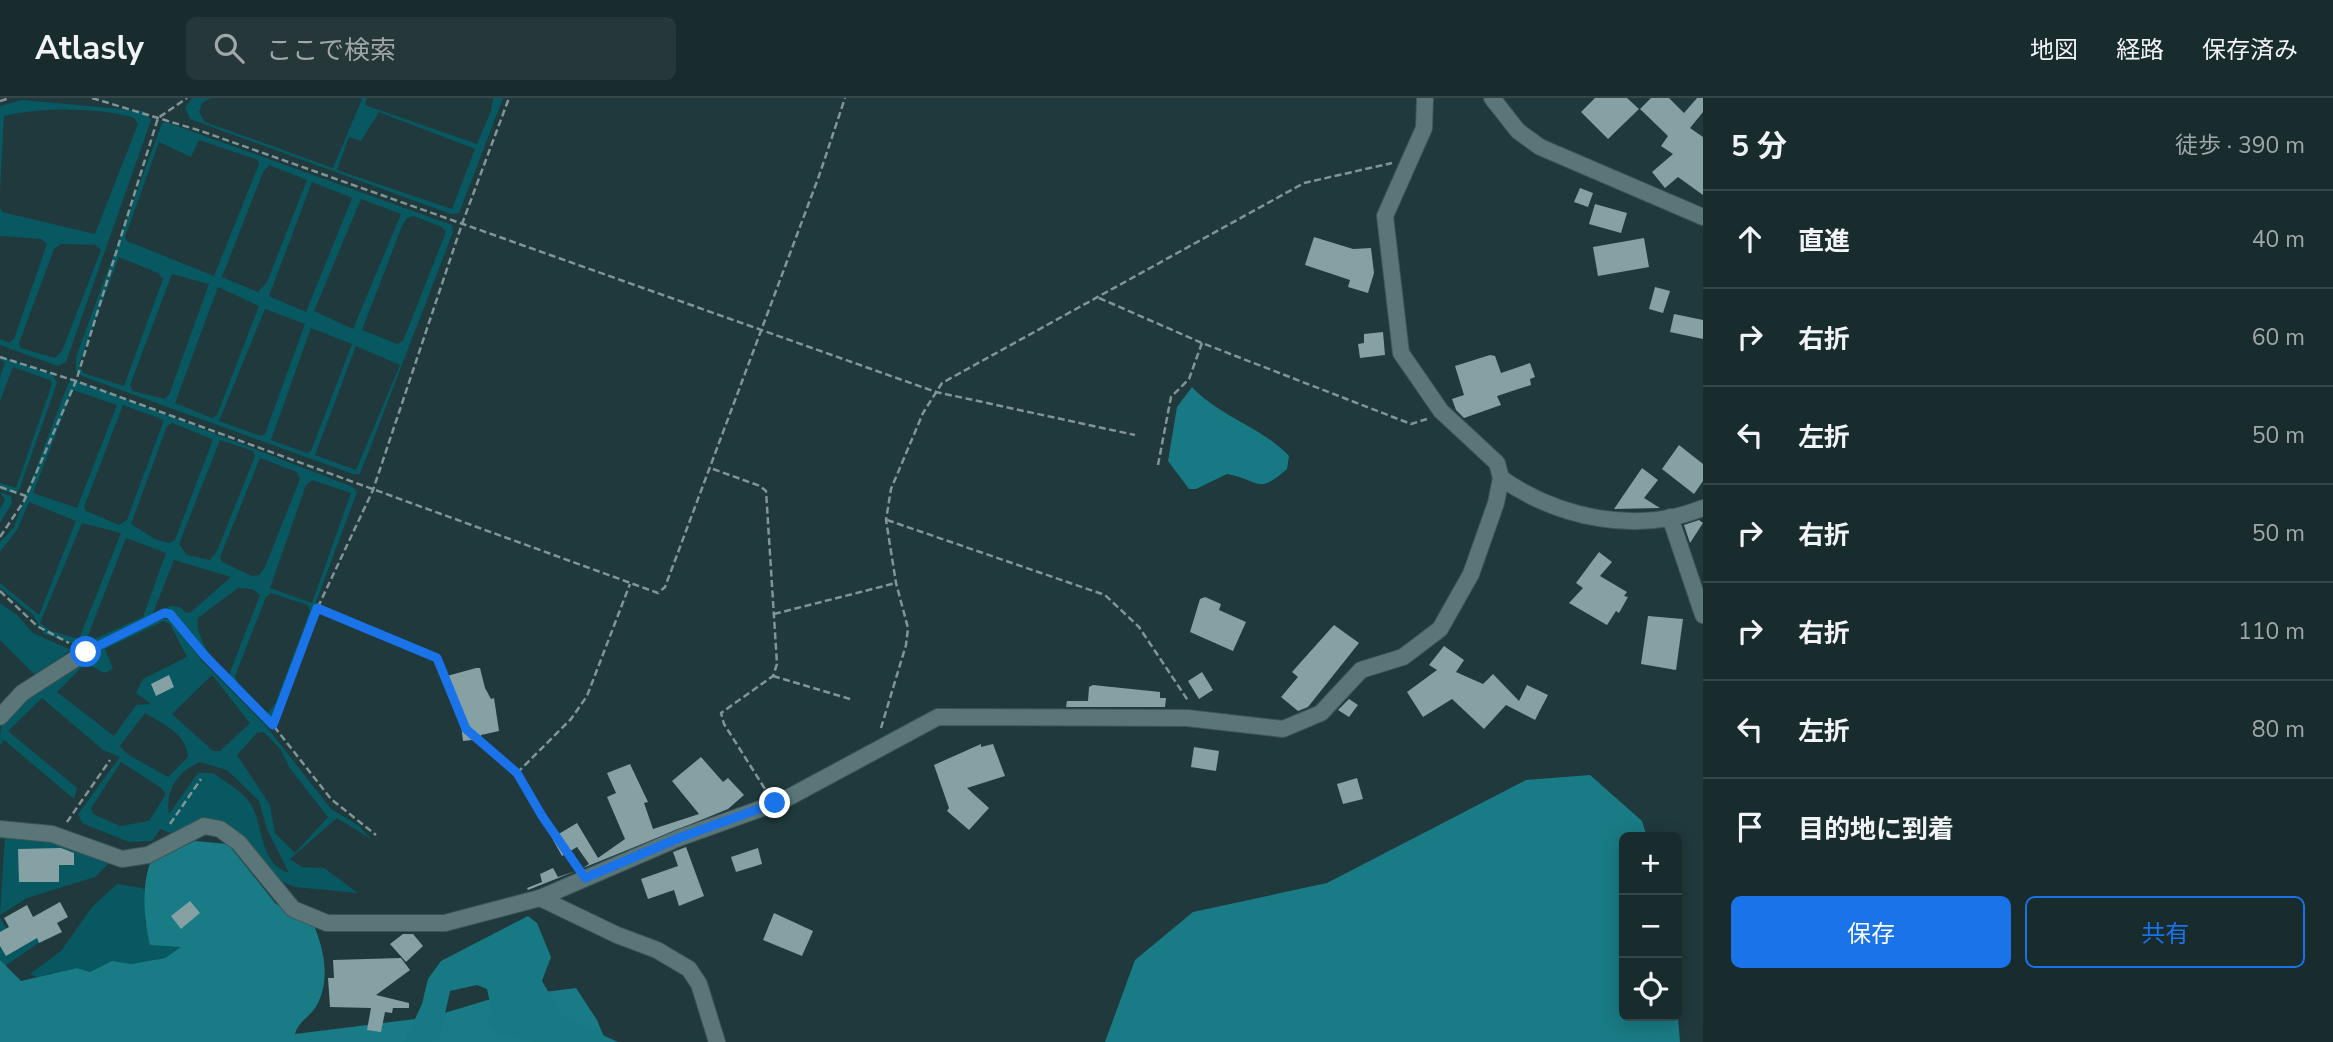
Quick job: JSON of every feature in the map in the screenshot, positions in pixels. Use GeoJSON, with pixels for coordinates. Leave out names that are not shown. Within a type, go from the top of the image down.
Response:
{"type":"FeatureCollection","features":[{"type":"Feature","properties":{"kind":"street"},"geometry":{"type":"LineString","coordinates":[[0,829],[57,836],[122,859],[148,855],[204,826],[220,829],[239,843],[293,909],[327,923],[445,923],[540,898],[679,838],[775,803],[938,718],[1200,719],[1283,729],[1321,713],[1361,670],[1403,657],[1440,629],[1471,574],[1496,503],[1501,478],[1497,463],[1441,411],[1401,353],[1385,216],[1424,128],[1425,98]]}},
{"type":"Feature","properties":{"kind":"street"},"geometry":{"type":"LineString","coordinates":[[1492,98],[1518,131],[1540,147],[1703,217]]}},
{"type":"Feature","properties":{"kind":"street"},"geometry":{"type":"LineString","coordinates":[[1501,478],[1519,491],[1585,516],[1645,521],[1703,508]]}},
{"type":"Feature","properties":{"kind":"street"},"geometry":{"type":"LineString","coordinates":[[1670,517],[1703,615]]}},
{"type":"Feature","properties":{"kind":"street"},"geometry":{"type":"LineString","coordinates":[[0,717],[22,693],[86,652]]}},
{"type":"Feature","properties":{"kind":"street"},"geometry":{"type":"LineString","coordinates":[[540,898],[617,935],[657,950],[689,970],[698,984],[717,1042]]}},
{"type":"Feature","properties":{"kind":"path"},"geometry":{"type":"LineString","coordinates":[[0,101],[10,98]]}},
{"type":"Feature","properties":{"kind":"path"},"geometry":{"type":"LineString","coordinates":[[92,98],[158,118],[463,224],[936,392],[1135,435]]}},
{"type":"Feature","properties":{"kind":"path"},"geometry":{"type":"LineString","coordinates":[[0,537],[26,496],[76,381],[158,118],[187,98]]}},
{"type":"Feature","properties":{"kind":"path"},"geometry":{"type":"LineString","coordinates":[[273,725],[317,608],[373,489],[509,98]]}},
{"type":"Feature","properties":{"kind":"path"},"geometry":{"type":"LineString","coordinates":[[0,357],[76,381],[658,593],[665,587],[711,468],[845,98]]}},
{"type":"Feature","properties":{"kind":"path"},"geometry":{"type":"LineString","coordinates":[[874,751],[906,645],[908,628],[896,583],[886,520],[891,489],[923,413],[942,383],[1304,183],[1411,158]]}},
{"type":"Feature","properties":{"kind":"path"},"geometry":{"type":"LineString","coordinates":[[1099,298],[1202,343],[1412,424],[1441,411]]}},
{"type":"Feature","properties":{"kind":"path"},"geometry":{"type":"LineString","coordinates":[[1158,465],[1171,397],[1189,379],[1202,343]]}},
{"type":"Feature","properties":{"kind":"path"},"geometry":{"type":"LineString","coordinates":[[711,468],[760,486],[766,491],[777,664],[773,676],[721,713],[724,724],[775,803]]}},
{"type":"Feature","properties":{"kind":"path"},"geometry":{"type":"LineString","coordinates":[[0,487],[26,496]]}},
{"type":"Feature","properties":{"kind":"path"},"geometry":{"type":"LineString","coordinates":[[886,520],[1105,595],[1139,627],[1200,719]]}},
{"type":"Feature","properties":{"kind":"path"},"geometry":{"type":"LineString","coordinates":[[517,773],[571,719],[587,696],[631,583]]}},
{"type":"Feature","properties":{"kind":"path"},"geometry":{"type":"LineString","coordinates":[[774,614],[896,583]]}},
{"type":"Feature","properties":{"kind":"path"},"geometry":{"type":"LineString","coordinates":[[0,591],[37,626],[86,652],[164,613],[170,614],[205,656],[273,725],[331,799],[376,835]]}},
{"type":"Feature","properties":{"kind":"path"},"geometry":{"type":"LineString","coordinates":[[317,608],[437,658],[466,729],[517,773],[542,816],[585,878]]}},
{"type":"Feature","properties":{"kind":"path"},"geometry":{"type":"LineString","coordinates":[[773,676],[850,699]]}},
{"type":"Feature","properties":{"kind":"path"},"geometry":{"type":"LineString","coordinates":[[57,836],[110,760]]}},
{"type":"Feature","properties":{"kind":"path"},"geometry":{"type":"LineString","coordinates":[[169,826],[201,779]]}},
{"type":"Feature","properties":{"kind":"shaded area"},"geometry":{"type":"Polygon","coordinates":[[[192,98],[211,98],[202,103],[199,112],[205,122],[333,168],[362,99],[356,98],[367,98],[365,105],[477,144],[491,111],[493,98],[503,98],[459,213],[451,214],[190,119],[185,108],[192,98]],[[379,112],[361,141],[349,137],[337,170],[452,209],[475,149],[379,112]]]}},
{"type":"Feature","properties":{"kind":"shaded area"},"geometry":{"type":"Polygon","coordinates":[[[22,100],[143,111],[151,120],[66,362],[58,366],[0,345],[0,339],[9,343],[14,339],[47,244],[41,239],[0,236],[0,207],[2,212],[95,234],[138,124],[134,118],[120,114],[87,110],[35,111],[4,116],[0,192],[0,106],[22,100]],[[61,244],[54,249],[19,343],[21,348],[55,358],[62,351],[101,250],[96,245],[61,244]]]}},
{"type":"Feature","properties":{"kind":"shaded area"},"geometry":{"type":"Polygon","coordinates":[[[166,122],[452,225],[453,232],[360,474],[353,474],[82,376],[76,371],[76,357],[162,123],[166,122]],[[199,140],[191,157],[159,142],[125,237],[127,241],[214,276],[259,164],[258,160],[199,140]],[[269,165],[263,172],[222,277],[258,292],[267,282],[307,180],[269,165]],[[312,182],[269,296],[306,312],[352,198],[312,182]],[[361,199],[314,311],[353,329],[401,214],[361,199]],[[413,216],[407,218],[362,330],[397,344],[403,341],[446,232],[442,227],[413,216]],[[119,257],[79,364],[83,373],[124,386],[163,279],[158,273],[119,257]],[[172,274],[130,385],[133,391],[164,399],[169,395],[209,284],[172,274]],[[218,287],[175,403],[212,418],[217,415],[259,306],[218,287]],[[265,309],[219,421],[261,436],[265,434],[305,324],[265,309]],[[311,328],[271,440],[307,453],[311,451],[352,344],[311,328]],[[356,346],[315,455],[356,470],[400,365],[356,346]]]}},
{"type":"Feature","properties":{"kind":"shaded area"},"geometry":{"type":"Polygon","coordinates":[[[0,356],[53,375],[57,383],[19,490],[12,493],[0,489],[0,483],[16,488],[52,384],[50,380],[13,367],[0,401],[0,377],[5,362],[0,360],[0,356]]]}},
{"type":"Feature","properties":{"kind":"shaded area"},"geometry":{"type":"Polygon","coordinates":[[[73,379],[353,487],[357,492],[274,715],[268,719],[208,661],[175,614],[166,614],[88,648],[44,634],[33,615],[0,588],[0,583],[39,615],[76,521],[29,502],[17,530],[0,552],[0,542],[14,527],[68,384],[73,379]],[[73,390],[33,493],[77,508],[117,405],[73,390]],[[123,405],[84,507],[86,511],[119,525],[127,520],[164,420],[123,405]],[[172,423],[167,426],[131,524],[155,539],[169,543],[175,540],[212,439],[172,423]],[[220,440],[179,544],[187,555],[210,560],[217,551],[255,456],[253,451],[220,440]],[[260,458],[220,557],[222,562],[252,576],[259,575],[265,567],[300,479],[297,472],[260,458]],[[312,480],[306,485],[270,588],[312,603],[351,493],[312,480]],[[82,523],[40,623],[51,631],[79,639],[121,533],[82,523]],[[126,538],[87,638],[90,641],[143,617],[166,553],[126,538]],[[174,560],[153,613],[171,606],[180,607],[186,613],[191,612],[231,577],[174,560]],[[238,588],[198,618],[199,633],[212,657],[229,675],[260,595],[252,589],[238,588]],[[271,593],[266,597],[235,676],[237,682],[267,714],[275,704],[310,611],[308,605],[271,593]]]}},
{"type":"Feature","properties":{"kind":"shaded area"},"geometry":{"type":"Polygon","coordinates":[[[1192,387],[1215,406],[1278,446],[1289,456],[1287,469],[1263,484],[1227,474],[1196,489],[1189,489],[1168,461],[1177,407],[1192,387]]]}},
{"type":"Feature","properties":{"kind":"shaded area"},"geometry":{"type":"Polygon","coordinates":[[[0,492],[11,496],[12,503],[0,523],[0,509],[5,500],[0,492]]]}},
{"type":"Feature","properties":{"kind":"shaded area"},"geometry":{"type":"Polygon","coordinates":[[[0,603],[17,615],[33,633],[71,650],[35,675],[0,640],[0,603]]]}},
{"type":"Feature","properties":{"kind":"shaded area"},"geometry":{"type":"Polygon","coordinates":[[[169,618],[202,661],[266,726],[331,809],[358,825],[371,839],[337,818],[290,859],[302,867],[324,868],[358,893],[295,887],[283,882],[206,822],[170,833],[160,829],[152,841],[129,842],[82,823],[78,814],[120,757],[103,750],[42,698],[8,731],[77,788],[74,799],[4,740],[0,745],[1,728],[11,713],[51,679],[103,646],[169,618]],[[164,621],[105,649],[113,669],[104,673],[86,663],[57,692],[114,736],[136,705],[151,704],[136,693],[143,679],[187,657],[170,624],[164,621]],[[212,675],[172,714],[213,751],[220,751],[250,723],[212,675]],[[145,713],[120,746],[127,754],[168,777],[188,757],[179,736],[145,713]],[[264,732],[257,733],[237,755],[270,805],[275,833],[295,853],[328,817],[289,767],[281,750],[264,732]],[[121,762],[91,808],[93,814],[120,826],[149,821],[166,794],[160,787],[121,762]],[[200,762],[185,771],[171,789],[169,814],[199,773],[213,773],[248,800],[271,860],[289,873],[267,829],[259,801],[227,770],[200,762]]]}},
{"type":"Feature","properties":{"kind":"shaded area"},"geometry":{"type":"Polygon","coordinates":[[[1590,775],[1642,821],[1645,832],[1619,832],[1619,1021],[1678,1021],[1680,1042],[1105,1042],[1135,960],[1193,912],[1327,883],[1526,780],[1590,775]]]}},
{"type":"Feature","properties":{"kind":"shaded area"},"geometry":{"type":"Polygon","coordinates":[[[0,832],[50,837],[112,860],[95,877],[27,898],[0,915],[5,836],[0,840],[0,832]]]}},
{"type":"Feature","properties":{"kind":"shaded area"},"geometry":{"type":"Polygon","coordinates":[[[195,841],[228,844],[276,904],[312,921],[324,961],[324,982],[318,1003],[299,1025],[295,1034],[431,1017],[491,999],[576,988],[597,1020],[606,1042],[0,1042],[0,960],[21,981],[77,968],[90,972],[112,961],[131,964],[165,958],[181,947],[150,945],[145,913],[146,881],[151,861],[195,841]]]}},
{"type":"Feature","properties":{"kind":"shaded area"},"geometry":{"type":"Polygon","coordinates":[[[117,884],[143,888],[147,898],[145,923],[183,947],[165,958],[131,964],[112,961],[90,972],[77,968],[37,977],[30,974],[61,951],[92,907],[117,884]]]}},
{"type":"Feature","properties":{"kind":"shaded area"},"geometry":{"type":"Polygon","coordinates":[[[528,916],[537,923],[551,957],[542,981],[563,1017],[618,1042],[536,1042],[496,1035],[488,1023],[492,1012],[487,989],[477,985],[450,991],[440,1037],[431,1042],[404,1042],[422,1004],[428,979],[441,961],[528,916]]]}},
{"type":"Feature","properties":{"kind":"shaded area"},"geometry":{"type":"Polygon","coordinates":[[[0,917],[12,939],[47,937],[5,966],[0,960],[0,917]]]}},
{"type":"Feature","properties":{"kind":"building"},"geometry":{"type":"Polygon","coordinates":[[[1595,98],[1627,98],[1639,109],[1608,139],[1581,112],[1595,98]]]}},
{"type":"Feature","properties":{"kind":"building"},"geometry":{"type":"Polygon","coordinates":[[[1651,98],[1669,98],[1684,113],[1697,98],[1703,98],[1703,112],[1690,128],[1703,137],[1703,195],[1678,177],[1665,188],[1652,172],[1673,154],[1661,146],[1668,136],[1640,109],[1651,98]]]}},
{"type":"Feature","properties":{"kind":"building"},"geometry":{"type":"Polygon","coordinates":[[[1580,188],[1593,193],[1588,207],[1574,202],[1580,188]]]}},
{"type":"Feature","properties":{"kind":"building"},"geometry":{"type":"Polygon","coordinates":[[[1595,204],[1627,213],[1621,233],[1589,224],[1595,204]]]}},
{"type":"Feature","properties":{"kind":"building"},"geometry":{"type":"Polygon","coordinates":[[[1314,237],[1353,249],[1371,248],[1374,273],[1368,293],[1348,287],[1350,280],[1305,265],[1314,237]]]}},
{"type":"Feature","properties":{"kind":"building"},"geometry":{"type":"Polygon","coordinates":[[[1644,238],[1649,267],[1598,276],[1593,247],[1644,238]]]}},
{"type":"Feature","properties":{"kind":"building"},"geometry":{"type":"Polygon","coordinates":[[[1655,287],[1670,291],[1663,313],[1649,309],[1655,287]]]}},
{"type":"Feature","properties":{"kind":"building"},"geometry":{"type":"Polygon","coordinates":[[[1674,314],[1703,320],[1703,339],[1670,332],[1674,314]]]}},
{"type":"Feature","properties":{"kind":"building"},"geometry":{"type":"Polygon","coordinates":[[[1383,332],[1385,355],[1360,358],[1358,344],[1364,343],[1364,334],[1383,332]]]}},
{"type":"Feature","properties":{"kind":"building"},"geometry":{"type":"Polygon","coordinates":[[[1490,355],[1495,356],[1501,373],[1530,363],[1535,377],[1530,379],[1531,385],[1497,396],[1501,405],[1464,418],[1456,410],[1452,399],[1464,395],[1455,366],[1490,355]]]}},
{"type":"Feature","properties":{"kind":"building"},"geometry":{"type":"Polygon","coordinates":[[[1679,445],[1703,464],[1703,481],[1694,494],[1662,469],[1679,445]]]}},
{"type":"Feature","properties":{"kind":"building"},"geometry":{"type":"Polygon","coordinates":[[[1642,468],[1658,480],[1644,498],[1660,508],[1614,509],[1642,468]]]}},
{"type":"Feature","properties":{"kind":"building"},"geometry":{"type":"Polygon","coordinates":[[[1699,520],[1703,523],[1690,543],[1684,525],[1699,520]]]}},
{"type":"Feature","properties":{"kind":"building"},"geometry":{"type":"Polygon","coordinates":[[[1599,552],[1612,562],[1600,576],[1627,592],[1624,596],[1628,597],[1619,613],[1616,611],[1607,625],[1569,603],[1583,588],[1576,583],[1599,552]]]}},
{"type":"Feature","properties":{"kind":"building"},"geometry":{"type":"Polygon","coordinates":[[[1205,597],[1221,604],[1219,610],[1246,622],[1233,651],[1190,632],[1200,599],[1205,597]]]}},
{"type":"Feature","properties":{"kind":"building"},"geometry":{"type":"Polygon","coordinates":[[[1648,616],[1683,619],[1676,670],[1641,664],[1648,616]]]}},
{"type":"Feature","properties":{"kind":"building"},"geometry":{"type":"Polygon","coordinates":[[[1334,625],[1359,643],[1308,707],[1298,711],[1281,697],[1298,677],[1292,672],[1334,625]]]}},
{"type":"Feature","properties":{"kind":"building"},"geometry":{"type":"Polygon","coordinates":[[[1444,646],[1464,660],[1456,672],[1483,684],[1493,674],[1519,701],[1527,685],[1548,695],[1535,720],[1506,705],[1484,729],[1452,699],[1423,717],[1407,692],[1437,670],[1429,665],[1444,646]]]}},
{"type":"Feature","properties":{"kind":"building"},"geometry":{"type":"Polygon","coordinates":[[[480,668],[485,688],[491,699],[494,698],[499,731],[481,735],[481,739],[463,741],[459,707],[456,708],[447,676],[480,668]]]}},
{"type":"Feature","properties":{"kind":"building"},"geometry":{"type":"Polygon","coordinates":[[[1202,672],[1213,690],[1199,699],[1188,681],[1202,672]]]}},
{"type":"Feature","properties":{"kind":"building"},"geometry":{"type":"Polygon","coordinates":[[[169,675],[174,687],[156,696],[151,684],[169,675]]]}},
{"type":"Feature","properties":{"kind":"building"},"geometry":{"type":"Polygon","coordinates":[[[1093,685],[1160,692],[1160,698],[1166,698],[1165,707],[1066,707],[1067,701],[1088,701],[1089,687],[1093,685]]]}},
{"type":"Feature","properties":{"kind":"building"},"geometry":{"type":"Polygon","coordinates":[[[1349,699],[1358,705],[1349,717],[1338,710],[1349,699]]]}},
{"type":"Feature","properties":{"kind":"building"},"geometry":{"type":"Polygon","coordinates":[[[981,744],[981,747],[993,744],[1005,776],[967,788],[989,808],[969,830],[947,811],[949,808],[934,765],[981,744]]]}},
{"type":"Feature","properties":{"kind":"building"},"geometry":{"type":"Polygon","coordinates":[[[1194,747],[1219,751],[1216,771],[1191,767],[1194,747]]]}},
{"type":"Feature","properties":{"kind":"building"},"geometry":{"type":"Polygon","coordinates":[[[701,757],[723,782],[728,778],[744,795],[728,809],[583,868],[589,864],[577,847],[562,856],[552,838],[577,823],[598,858],[625,839],[607,797],[616,793],[607,773],[630,764],[648,802],[644,803],[653,829],[699,814],[672,781],[701,757]]]}},
{"type":"Feature","properties":{"kind":"building"},"geometry":{"type":"Polygon","coordinates":[[[1357,778],[1363,799],[1343,804],[1337,784],[1357,778]]]}},
{"type":"Feature","properties":{"kind":"building"},"geometry":{"type":"Polygon","coordinates":[[[686,847],[704,896],[679,906],[674,890],[648,899],[641,879],[678,866],[673,852],[686,847]]]}},
{"type":"Feature","properties":{"kind":"building"},"geometry":{"type":"Polygon","coordinates":[[[61,848],[74,853],[74,865],[59,865],[59,882],[19,882],[18,849],[61,848]]]}},
{"type":"Feature","properties":{"kind":"building"},"geometry":{"type":"Polygon","coordinates":[[[758,848],[762,864],[736,872],[731,857],[758,848]]]}},
{"type":"Feature","properties":{"kind":"building"},"geometry":{"type":"Polygon","coordinates":[[[553,868],[558,877],[576,871],[528,890],[527,888],[542,882],[540,874],[553,868]]]}},
{"type":"Feature","properties":{"kind":"building"},"geometry":{"type":"Polygon","coordinates":[[[190,901],[200,913],[181,929],[171,916],[190,901]]]}},
{"type":"Feature","properties":{"kind":"building"},"geometry":{"type":"Polygon","coordinates":[[[60,902],[68,917],[57,923],[62,932],[39,943],[37,938],[6,956],[0,946],[0,932],[9,927],[4,918],[27,905],[33,917],[60,902]]]}},
{"type":"Feature","properties":{"kind":"building"},"geometry":{"type":"Polygon","coordinates":[[[774,913],[813,931],[802,956],[763,940],[774,913]]]}},
{"type":"Feature","properties":{"kind":"building"},"geometry":{"type":"Polygon","coordinates":[[[403,934],[413,934],[423,946],[406,962],[390,944],[403,934]]]}},
{"type":"Feature","properties":{"kind":"building"},"geometry":{"type":"Polygon","coordinates":[[[401,958],[410,970],[376,995],[409,1003],[409,1008],[393,1008],[392,1013],[385,1012],[381,1032],[367,1030],[371,1008],[330,1007],[328,978],[334,978],[333,960],[401,958]]]}},
{"type":"Feature","properties":{"kind":"route"},"geometry":{"type":"LineString","coordinates":[[86,652],[164,613],[170,614],[205,656],[273,725],[317,608],[437,658],[466,729],[517,773],[542,816],[585,878],[679,838],[775,803]]}}]}
